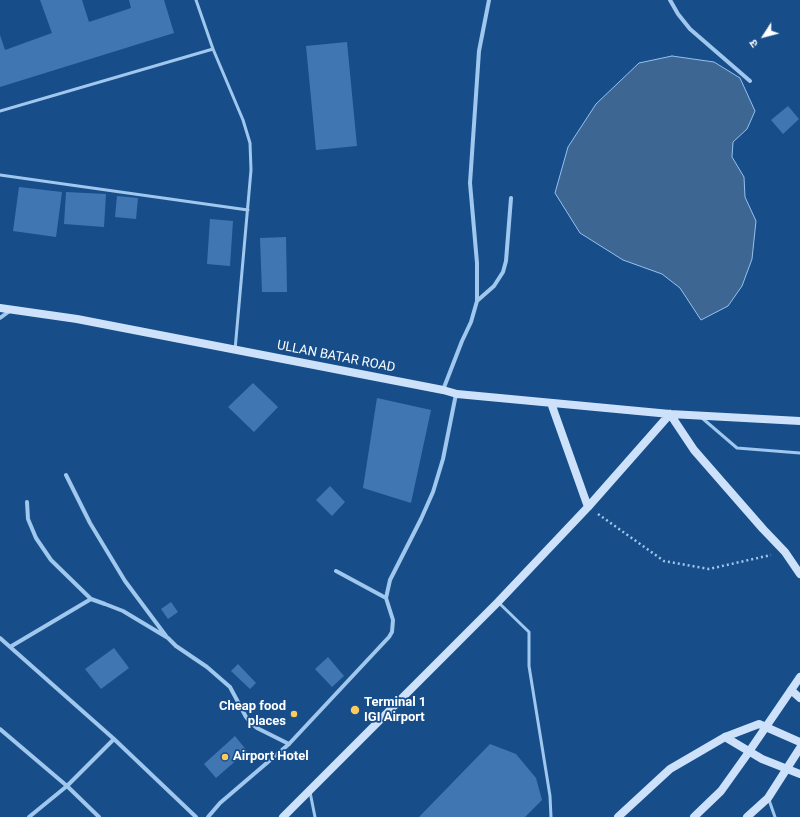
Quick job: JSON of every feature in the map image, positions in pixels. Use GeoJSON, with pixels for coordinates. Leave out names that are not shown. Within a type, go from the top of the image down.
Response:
{"type":"FeatureCollection","features":[{"type":"Feature","properties":{"kind":"street"},"geometry":{"type":"LineString","coordinates":[[443,390],[478,301],[478,263],[470,182],[479,51],[489,0]]}},
{"type":"Feature","properties":{"kind":"street"},"geometry":{"type":"LineString","coordinates":[[670,0],[678,14],[690,29],[750,81]]}},
{"type":"Feature","properties":{"kind":"street"},"geometry":{"type":"LineString","coordinates":[[478,301],[494,286],[503,272],[506,261],[511,198]]}},
{"type":"Feature","properties":{"kind":"street","name":"ULLAN BATAR ROAD"},"geometry":{"type":"LineString","coordinates":[[0,308],[77,319],[443,390],[457,394],[670,414],[800,420]]}},
{"type":"Feature","properties":{"kind":"street"},"geometry":{"type":"LineString","coordinates":[[0,318],[12,309]]}},
{"type":"Feature","properties":{"kind":"street"},"geometry":{"type":"LineString","coordinates":[[208,817],[220,803],[290,744],[390,637],[392,632],[392,620],[386,598],[390,580],[421,519],[432,492],[443,459],[457,394]]}},
{"type":"Feature","properties":{"kind":"street"},"geometry":{"type":"LineString","coordinates":[[551,403],[588,507]]}},
{"type":"Feature","properties":{"kind":"street"},"geometry":{"type":"LineString","coordinates":[[283,817],[498,602],[588,507],[670,414],[694,450],[763,529],[786,552],[800,574]]}},
{"type":"Feature","properties":{"kind":"street"},"geometry":{"type":"LineString","coordinates":[[66,474],[90,523],[125,581],[168,638],[176,646],[207,667],[230,687],[250,723],[290,744]]}},
{"type":"Feature","properties":{"kind":"street"},"geometry":{"type":"LineString","coordinates":[[27,502],[28,519],[36,538],[51,560],[91,600],[123,611],[168,638]]}},
{"type":"Feature","properties":{"kind":"street"},"geometry":{"type":"LineString","coordinates":[[336,571],[386,598]]}},
{"type":"Feature","properties":{"kind":"street"},"geometry":{"type":"LineString","coordinates":[[10,647],[91,600]]}},
{"type":"Feature","properties":{"kind":"street"},"geometry":{"type":"LineString","coordinates":[[0,638],[114,738],[196,817]]}},
{"type":"Feature","properties":{"kind":"street"},"geometry":{"type":"LineString","coordinates":[[694,817],[721,791],[800,677]]}},
{"type":"Feature","properties":{"kind":"street"},"geometry":{"type":"LineString","coordinates":[[791,690],[800,698]]}},
{"type":"Feature","properties":{"kind":"street"},"geometry":{"type":"LineString","coordinates":[[618,817],[670,769],[724,737],[759,724],[800,742]]}},
{"type":"Feature","properties":{"kind":"street"},"geometry":{"type":"LineString","coordinates":[[0,729],[67,786],[99,817]]}},
{"type":"Feature","properties":{"kind":"street"},"geometry":{"type":"LineString","coordinates":[[724,737],[762,759],[800,774]]}},
{"type":"Feature","properties":{"kind":"street"},"geometry":{"type":"LineString","coordinates":[[29,817],[67,786],[114,738]]}},
{"type":"Feature","properties":{"kind":"street"},"geometry":{"type":"LineString","coordinates":[[747,817],[768,798],[800,748]]}},
{"type":"Feature","properties":{"kind":"lane"},"geometry":{"type":"LineString","coordinates":[[196,0],[213,49],[243,120],[250,143],[251,170],[235,350]]}},
{"type":"Feature","properties":{"kind":"lane"},"geometry":{"type":"LineString","coordinates":[[0,111],[213,49]]}},
{"type":"Feature","properties":{"kind":"lane"},"geometry":{"type":"LineString","coordinates":[[0,175],[248,210]]}},
{"type":"Feature","properties":{"kind":"lane"},"geometry":{"type":"LineString","coordinates":[[699,415],[737,448],[800,453]]}},
{"type":"Feature","properties":{"kind":"lane"},"geometry":{"type":"LineString","coordinates":[[498,602],[529,632],[529,666],[550,796],[551,817]]}},
{"type":"Feature","properties":{"kind":"lane"},"geometry":{"type":"LineString","coordinates":[[309,790],[315,817]]}},
{"type":"Feature","properties":{"kind":"lane"},"geometry":{"type":"LineString","coordinates":[[768,798],[775,817]]}},
{"type":"Feature","properties":{"kind":"path"},"geometry":{"type":"LineString","coordinates":[[588,507],[664,561],[708,569],[786,552]]}},
{"type":"Feature","properties":{"kind":"water"},"geometry":{"type":"Polygon","coordinates":[[[672,56],[714,62],[740,78],[755,111],[747,129],[733,142],[732,157],[744,177],[745,197],[756,221],[752,259],[742,286],[728,306],[701,320],[680,288],[662,274],[623,260],[580,233],[555,193],[568,147],[596,104],[639,63],[672,56]]]}},
{"type":"Feature","properties":{"kind":"building"},"geometry":{"type":"Polygon","coordinates":[[[40,0],[82,0],[89,22],[131,8],[129,0],[164,0],[174,33],[0,87],[0,35],[5,50],[52,33],[40,0]]]}},
{"type":"Feature","properties":{"kind":"building"},"geometry":{"type":"Polygon","coordinates":[[[347,42],[357,146],[316,150],[306,46],[347,42]]]}},
{"type":"Feature","properties":{"kind":"building"},"geometry":{"type":"Polygon","coordinates":[[[788,106],[799,119],[783,134],[771,120],[788,106]]]}},
{"type":"Feature","properties":{"kind":"building"},"geometry":{"type":"Polygon","coordinates":[[[19,187],[62,192],[56,237],[13,231],[19,187]]]}},
{"type":"Feature","properties":{"kind":"building"},"geometry":{"type":"Polygon","coordinates":[[[66,192],[106,194],[104,227],[64,224],[66,192]]]}},
{"type":"Feature","properties":{"kind":"building"},"geometry":{"type":"Polygon","coordinates":[[[117,196],[138,198],[136,219],[115,217],[117,196]]]}},
{"type":"Feature","properties":{"kind":"building"},"geometry":{"type":"Polygon","coordinates":[[[210,219],[233,221],[230,266],[207,264],[210,219]]]}},
{"type":"Feature","properties":{"kind":"building"},"geometry":{"type":"Polygon","coordinates":[[[286,237],[287,292],[262,292],[260,238],[286,237]]]}},
{"type":"Feature","properties":{"kind":"building"},"geometry":{"type":"Polygon","coordinates":[[[253,383],[278,407],[254,432],[228,407],[253,383]]]}},
{"type":"Feature","properties":{"kind":"building"},"geometry":{"type":"Polygon","coordinates":[[[377,398],[431,410],[411,503],[363,488],[377,398]]]}},
{"type":"Feature","properties":{"kind":"building"},"geometry":{"type":"Polygon","coordinates":[[[330,486],[345,502],[332,516],[316,500],[330,486]]]}},
{"type":"Feature","properties":{"kind":"building"},"geometry":{"type":"Polygon","coordinates":[[[171,602],[178,612],[168,619],[161,609],[171,602]]]}},
{"type":"Feature","properties":{"kind":"building"},"geometry":{"type":"Polygon","coordinates":[[[114,648],[129,668],[101,689],[85,669],[114,648]]]}},
{"type":"Feature","properties":{"kind":"building"},"geometry":{"type":"Polygon","coordinates":[[[328,657],[344,676],[332,687],[315,669],[328,657]]]}},
{"type":"Feature","properties":{"kind":"building"},"geometry":{"type":"Polygon","coordinates":[[[238,664],[256,683],[250,689],[231,671],[238,664]]]}},
{"type":"Feature","properties":{"kind":"building","name":"Airport Hotel"},"geometry":{"type":"Polygon","coordinates":[[[235,736],[247,751],[216,778],[204,764],[235,736]]]}},
{"type":"Feature","properties":{"kind":"building"},"geometry":{"type":"Polygon","coordinates":[[[490,744],[516,754],[536,778],[542,800],[525,817],[419,817],[490,744]]]}},
{"type":"Feature","properties":{"kind":"place","name":"Terminal 1 IGI Airport"},"geometry":{"type":"Point","coordinates":[355,710]}},
{"type":"Feature","properties":{"kind":"place","name":"Cheap food places"},"geometry":{"type":"Point","coordinates":[294,714]}},
{"type":"Feature","properties":{"kind":"place","name":"Airport Hotel"},"geometry":{"type":"Point","coordinates":[225,757]}}]}
